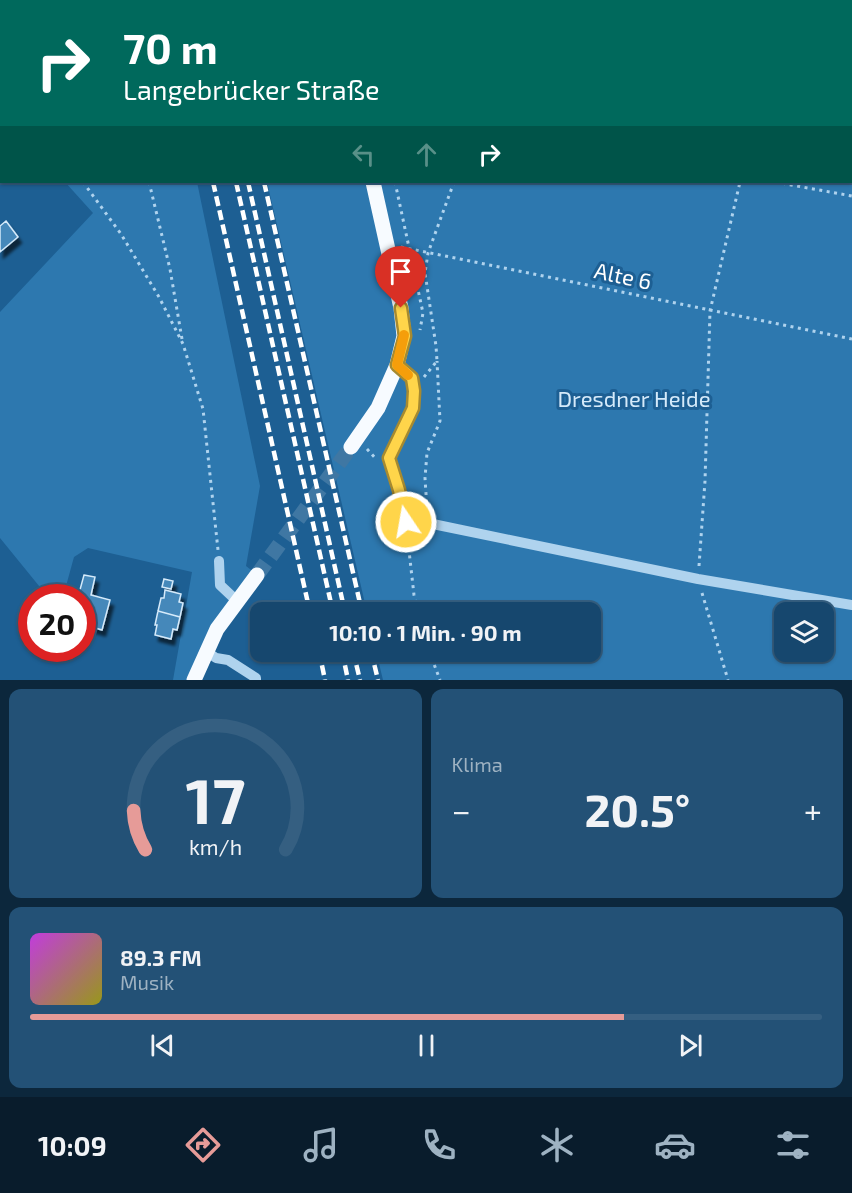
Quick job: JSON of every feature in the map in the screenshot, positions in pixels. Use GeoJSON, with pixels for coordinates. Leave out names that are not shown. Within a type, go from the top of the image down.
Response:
{"type":"FeatureCollection","features":[{"type":"Feature","properties":{"kind":"main road"},"geometry":{"type":"LineString","coordinates":[[351,447],[378,408],[397,365],[405,336],[373,183]]}},
{"type":"Feature","properties":{"kind":"main road"},"geometry":{"type":"LineString","coordinates":[[194,680],[217,629],[257,575]]}},
{"type":"Feature","properties":{"kind":"lane"},"geometry":{"type":"LineString","coordinates":[[397,365],[412,378],[414,391],[413,408],[389,458],[406,522],[428,523],[698,579],[852,605]]}},
{"type":"Feature","properties":{"kind":"lane"},"geometry":{"type":"LineString","coordinates":[[219,561],[220,585],[237,601]]}},
{"type":"Feature","properties":{"kind":"lane"},"geometry":{"type":"LineString","coordinates":[[206,651],[216,658],[228,660],[256,680]]}},
{"type":"Feature","properties":{"kind":"path"},"geometry":{"type":"LineString","coordinates":[[84,183],[121,234],[159,297],[183,344]]}},
{"type":"Feature","properties":{"kind":"path"},"geometry":{"type":"LineString","coordinates":[[149,183],[170,268],[183,344],[203,410],[219,561]]}},
{"type":"Feature","properties":{"kind":"path"},"geometry":{"type":"LineString","coordinates":[[428,523],[425,478],[427,453],[440,421],[436,346],[425,273],[428,253],[454,183]]}},
{"type":"Feature","properties":{"kind":"path"},"geometry":{"type":"LineString","coordinates":[[728,680],[698,579],[705,481],[710,311],[740,183]]}},
{"type":"Feature","properties":{"kind":"path"},"geometry":{"type":"LineString","coordinates":[[780,183],[852,196]]}},
{"type":"Feature","properties":{"kind":"path","name":"Alte 6"},"geometry":{"type":"LineString","coordinates":[[387,243],[852,339]]}},
{"type":"Feature","properties":{"kind":"path"},"geometry":{"type":"LineString","coordinates":[[414,391],[437,360]]}},
{"type":"Feature","properties":{"kind":"path"},"geometry":{"type":"LineString","coordinates":[[406,522],[416,602]]}},
{"type":"Feature","properties":{"kind":"path"},"geometry":{"type":"LineString","coordinates":[[433,662],[440,680]]}},
{"type":"Feature","properties":{"kind":"green space"},"geometry":{"type":"Polygon","coordinates":[[[66,183],[197,183],[260,486],[246,566],[255,573],[192,680],[173,680],[192,572],[88,548],[74,557],[67,584],[37,584],[0,538],[0,312],[93,213],[66,183]]]}},
{"type":"Feature","properties":{"kind":"green space","name":"Dresdner Heide"},"geometry":{"type":"Polygon","coordinates":[[[267,183],[852,183],[852,680],[383,680],[379,662],[601,662],[601,602],[365,602],[267,183]]]}},
{"type":"Feature","properties":{"kind":"building"},"geometry":{"type":"Polygon","coordinates":[[[6,221],[18,237],[0,252],[0,226],[6,221]]]}},
{"type":"Feature","properties":{"kind":"building"},"geometry":{"type":"Polygon","coordinates":[[[84,575],[95,577],[93,584],[82,584],[84,575]]]}},
{"type":"Feature","properties":{"kind":"building"},"geometry":{"type":"Polygon","coordinates":[[[164,579],[173,581],[171,589],[162,587],[164,579]]]}},
{"type":"Feature","properties":{"kind":"building"},"geometry":{"type":"Polygon","coordinates":[[[165,590],[181,594],[179,602],[183,603],[180,617],[158,611],[165,590]]]}},
{"type":"Feature","properties":{"kind":"building"},"geometry":{"type":"Polygon","coordinates":[[[96,596],[110,600],[102,630],[96,628],[96,596]]]}},
{"type":"Feature","properties":{"kind":"building"},"geometry":{"type":"Polygon","coordinates":[[[158,611],[180,617],[177,630],[173,629],[171,639],[155,635],[158,611]]]}},
{"type":"Feature","properties":{"kind":"tunnel"},"geometry":{"type":"LineString","coordinates":[[257,575],[351,447]]}},
{"type":"Feature","properties":{"kind":"railway"},"geometry":{"type":"LineString","coordinates":[[213,183],[308,602]]}},
{"type":"Feature","properties":{"kind":"railway"},"geometry":{"type":"LineString","coordinates":[[236,183],[331,602]]}},
{"type":"Feature","properties":{"kind":"railway"},"geometry":{"type":"LineString","coordinates":[[248,183],[343,602]]}},
{"type":"Feature","properties":{"kind":"railway"},"geometry":{"type":"LineString","coordinates":[[264,183],[360,602]]}},
{"type":"Feature","properties":{"kind":"railway"},"geometry":{"type":"LineString","coordinates":[[321,662],[325,680]]}},
{"type":"Feature","properties":{"kind":"railway"},"geometry":{"type":"LineString","coordinates":[[344,662],[348,680]]}},
{"type":"Feature","properties":{"kind":"railway"},"geometry":{"type":"LineString","coordinates":[[356,662],[360,680]]}},
{"type":"Feature","properties":{"kind":"railway"},"geometry":{"type":"LineString","coordinates":[[374,662],[378,680]]}},
{"type":"Feature","properties":{"kind":"slow traffic"},"geometry":{"type":"LineString","coordinates":[[404,335],[397,365],[408,375]]}},
{"type":"Feature","properties":{"kind":"route"},"geometry":{"type":"LineString","coordinates":[[401,308],[405,336],[397,365],[412,378],[413,408],[389,458],[406,522]]}}]}
